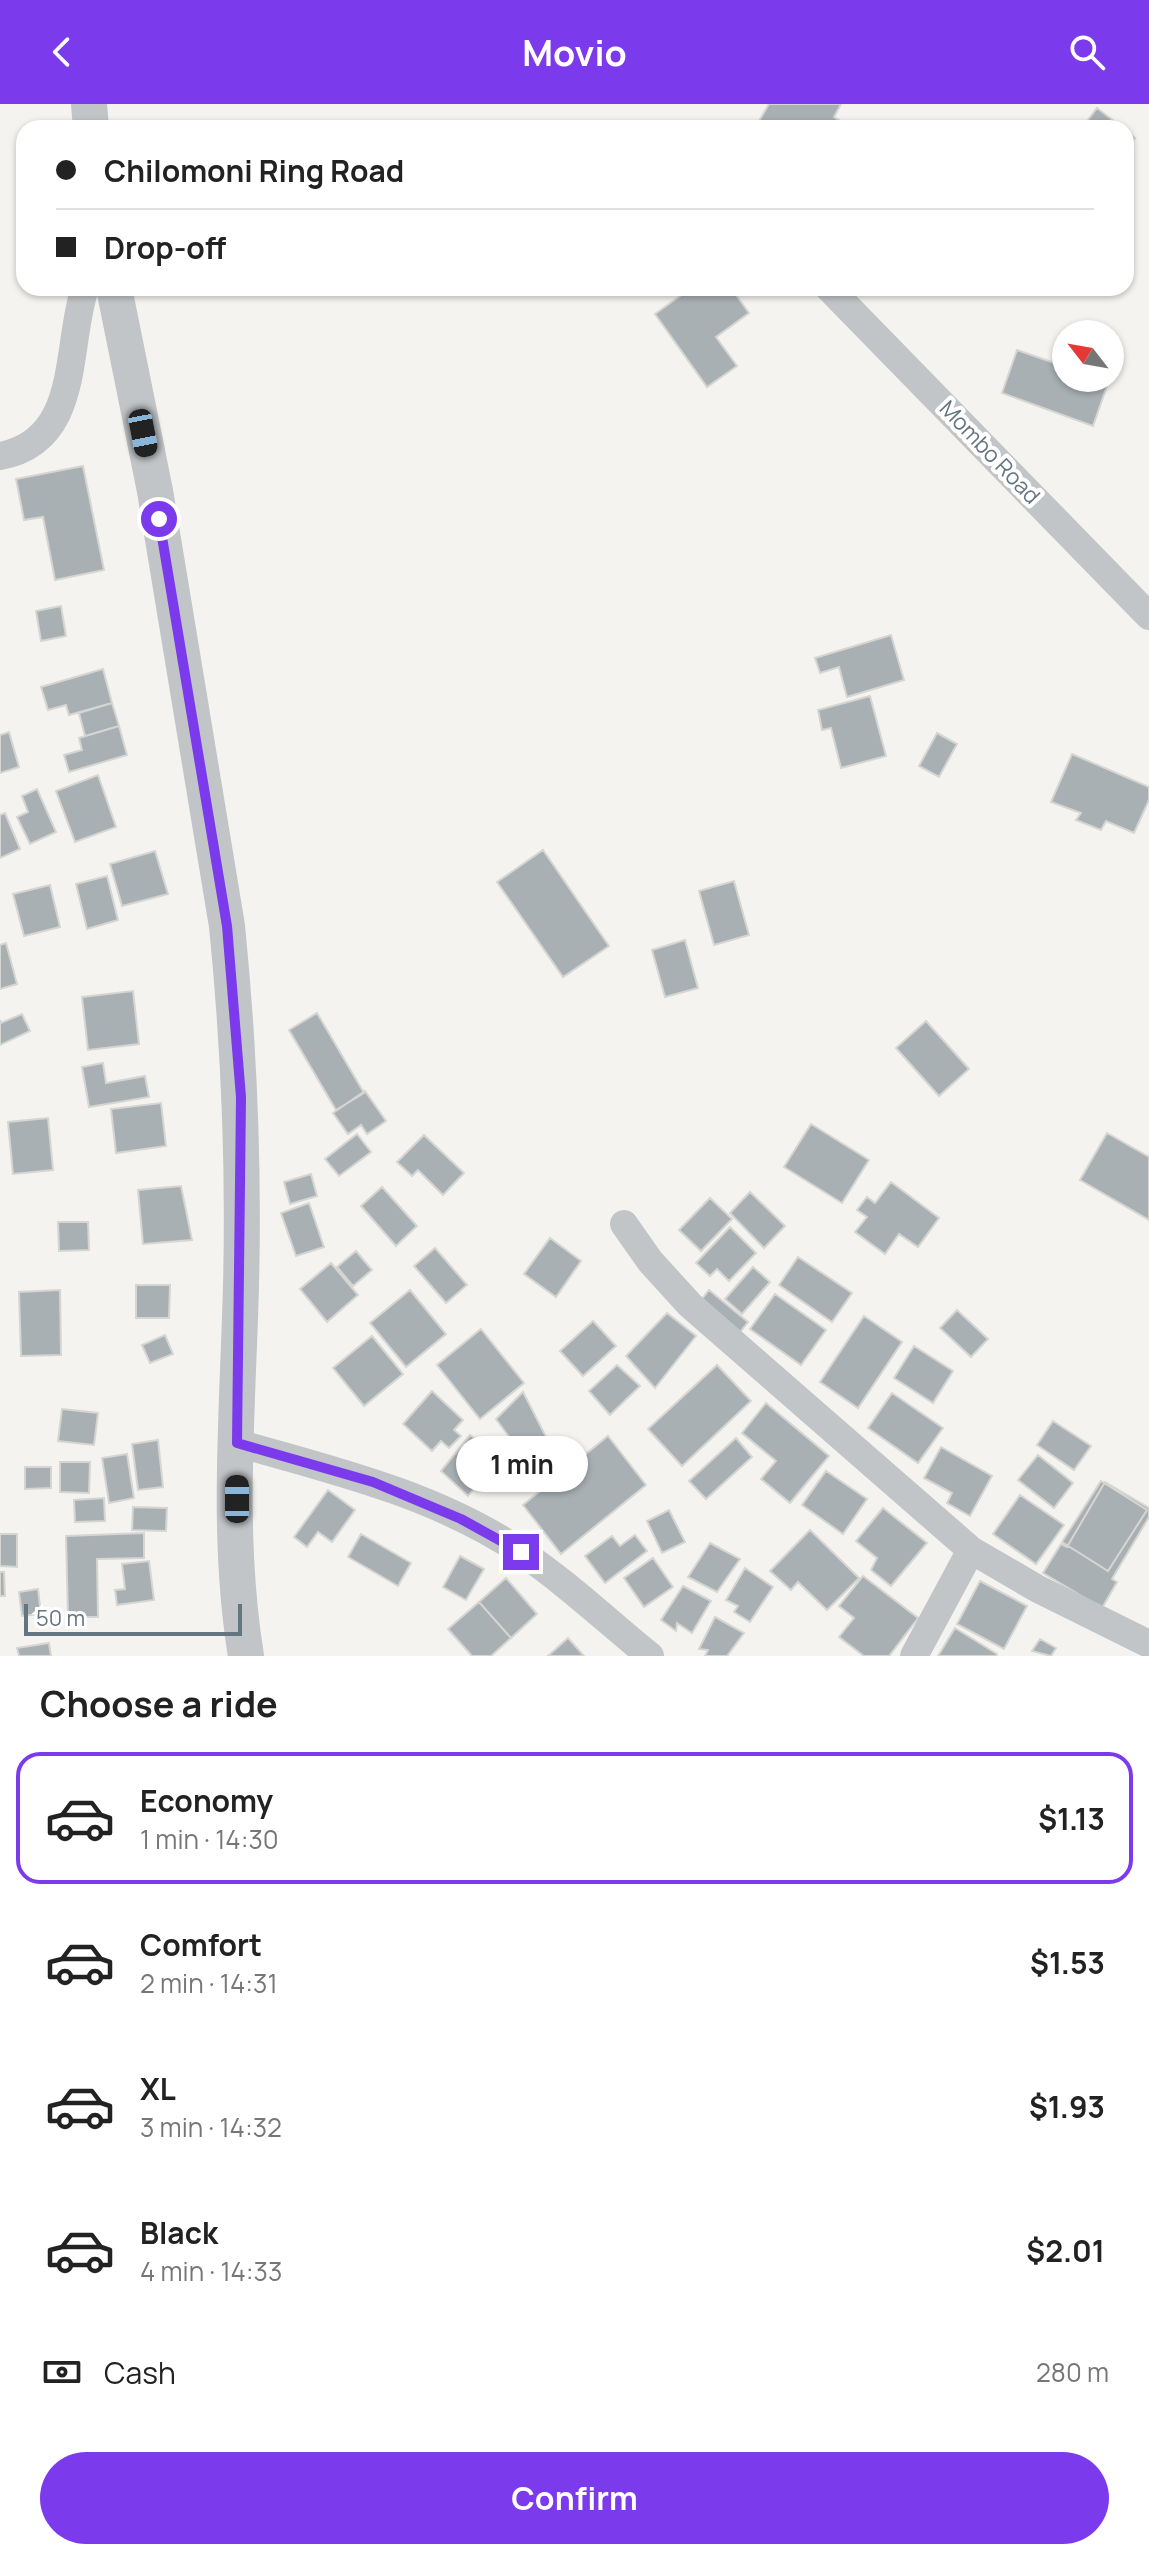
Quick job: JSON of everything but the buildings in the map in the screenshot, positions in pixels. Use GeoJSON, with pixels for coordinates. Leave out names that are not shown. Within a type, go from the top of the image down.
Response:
{"type":"FeatureCollection","features":[{"type":"Feature","properties":{"kind":"street"},"geometry":{"type":"LineString","coordinates":[[0,456],[36,442],[65,399],[75,353],[76,315],[82,296]]}},
{"type":"Feature","properties":{"kind":"street"},"geometry":{"type":"LineString","coordinates":[[116,296],[155,491],[229,940],[241,1097],[237,1582],[246,1656]]}},
{"type":"Feature","properties":{"kind":"street","name":"Mombo Road"},"geometry":{"type":"LineString","coordinates":[[837,296],[1149,616]]}},
{"type":"Feature","properties":{"kind":"street"},"geometry":{"type":"LineString","coordinates":[[624,1224],[650,1261],[690,1305],[971,1550],[1038,1589],[1149,1644]]}},
{"type":"Feature","properties":{"kind":"street"},"geometry":{"type":"LineString","coordinates":[[237,1443],[373,1482],[461,1519],[521,1552],[650,1656]]}},
{"type":"Feature","properties":{"kind":"street"},"geometry":{"type":"LineString","coordinates":[[914,1656],[971,1550]]}},
{"type":"Feature","properties":{"kind":"route"},"geometry":{"type":"LineString","coordinates":[[159,519],[227,926],[233,984],[242,1124],[237,1443],[373,1482],[461,1519],[521,1552]]}}]}
